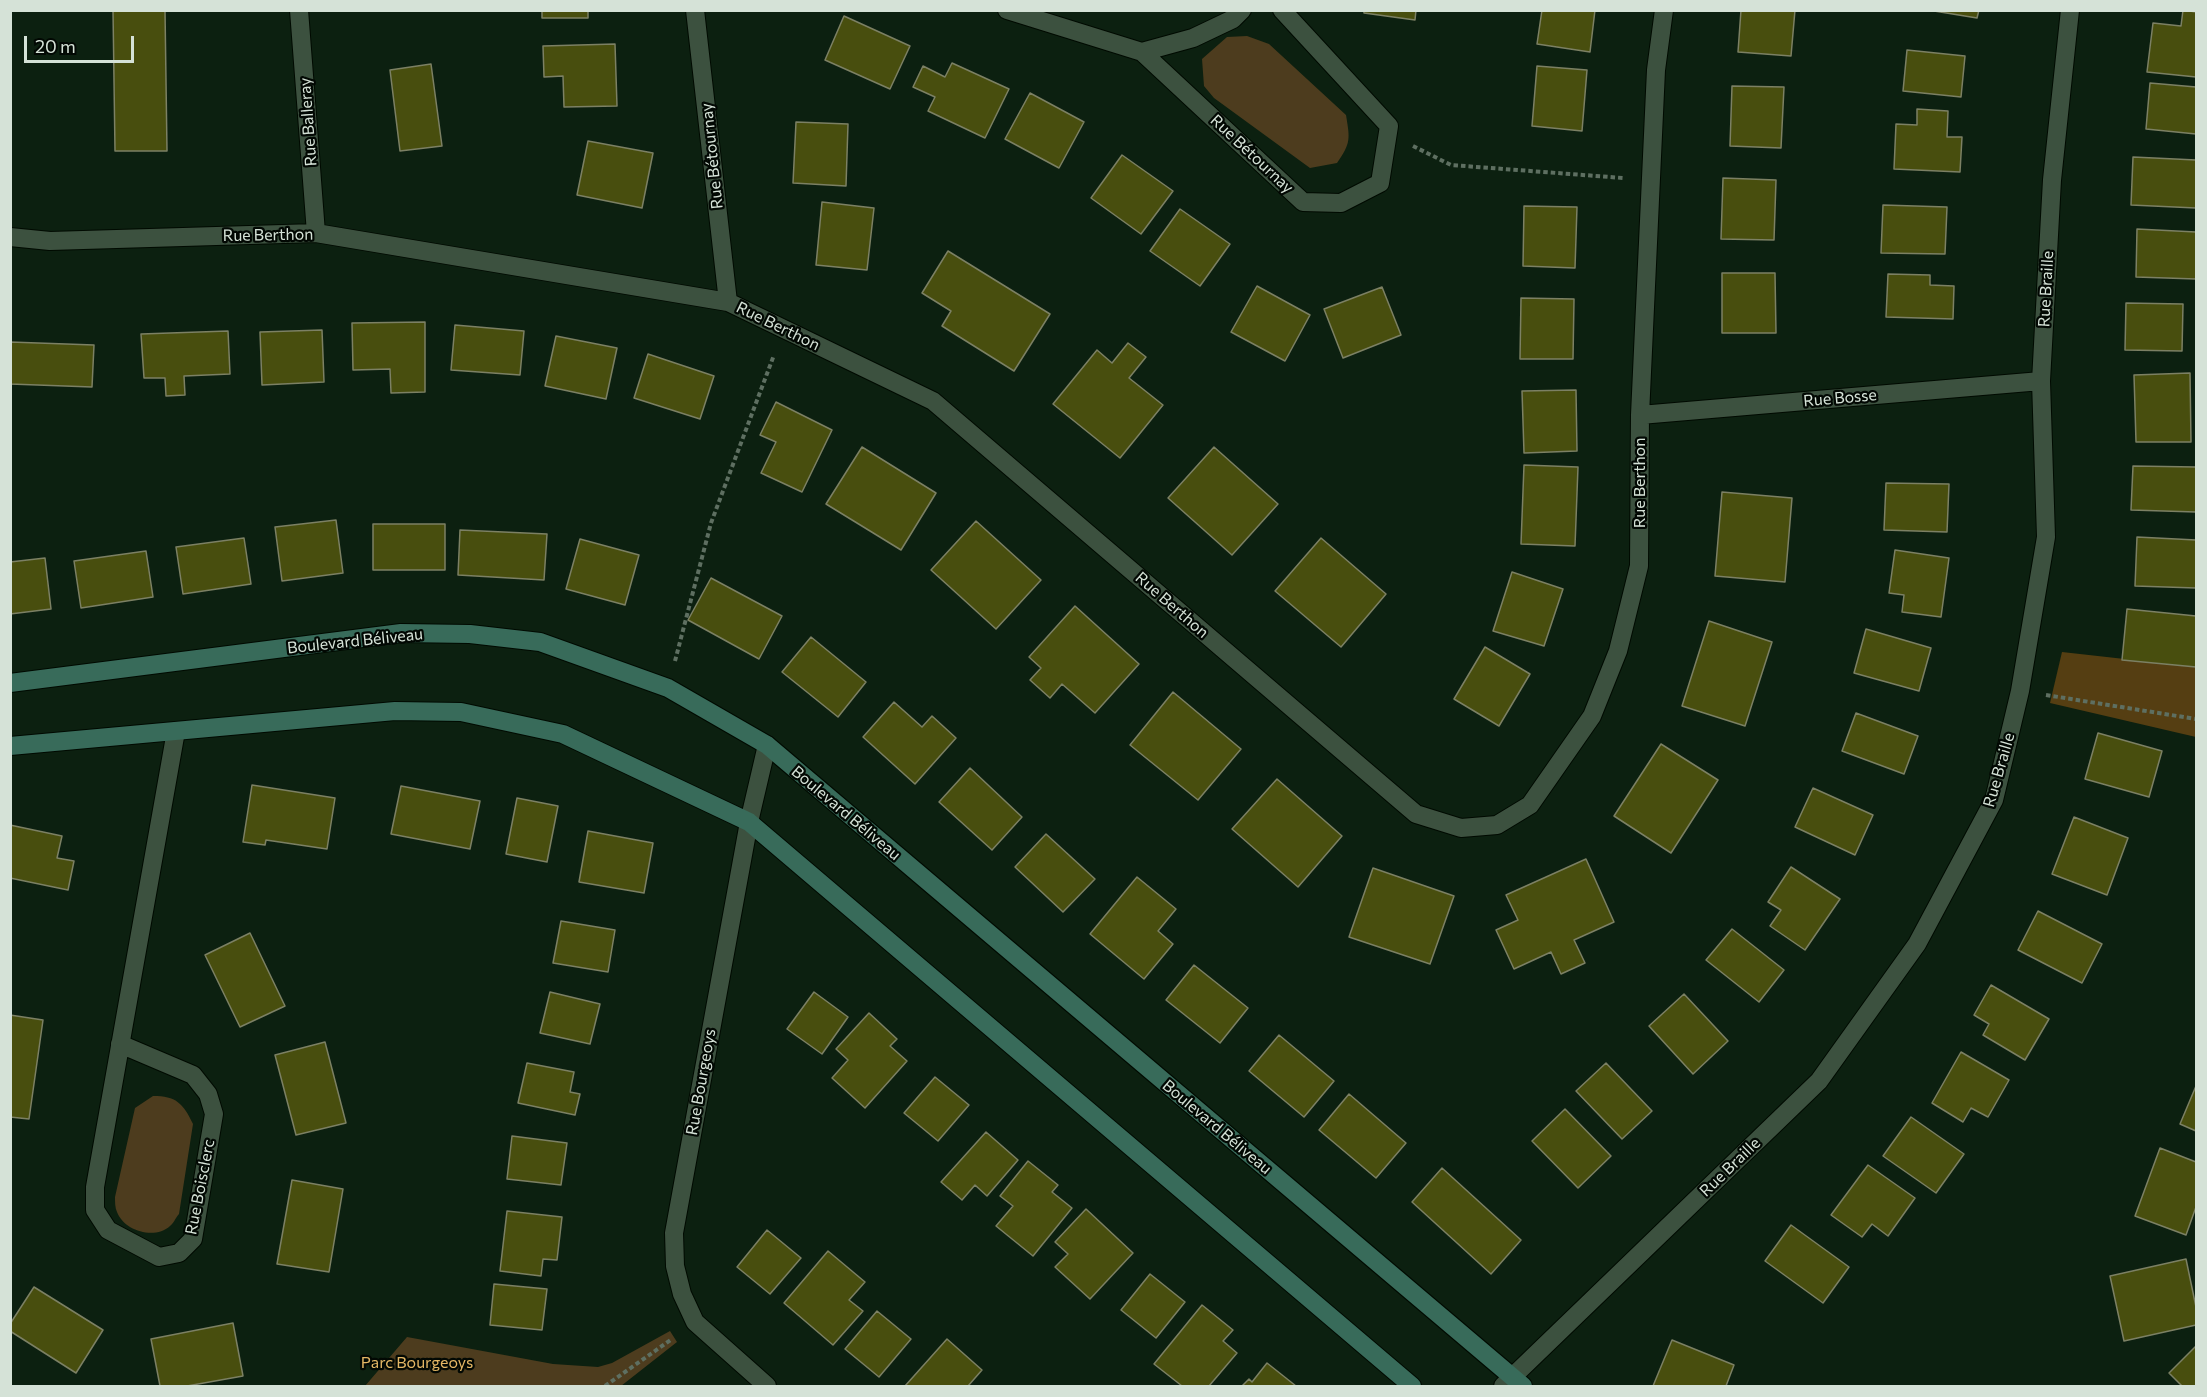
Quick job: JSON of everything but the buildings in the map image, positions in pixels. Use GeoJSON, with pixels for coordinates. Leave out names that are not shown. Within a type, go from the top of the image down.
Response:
{"type":"FeatureCollection","features":[{"type":"Feature","properties":{"kind":"street","name":"Rue Balleray"},"geometry":{"type":"LineString","coordinates":[[299,10],[316,232]]}},
{"type":"Feature","properties":{"kind":"street","name":"Rue Bétournay"},"geometry":{"type":"LineString","coordinates":[[695,10],[728,302]]}},
{"type":"Feature","properties":{"kind":"street","name":"Rue Bétournay"},"geometry":{"type":"LineString","coordinates":[[1007,10],[1142,52],[1303,202],[1341,203],[1380,183],[1388,134]]}},
{"type":"Feature","properties":{"kind":"street"},"geometry":{"type":"LineString","coordinates":[[1142,52],[1193,38],[1233,19],[1242,10]]}},
{"type":"Feature","properties":{"kind":"street"},"geometry":{"type":"LineString","coordinates":[[1282,10],[1389,126],[1388,134]]}},
{"type":"Feature","properties":{"kind":"street","name":"Rue Berthon"},"geometry":{"type":"LineString","coordinates":[[10,237],[50,241],[316,232],[728,302],[933,401],[1416,814],[1461,828],[1497,825],[1530,805],[1592,716],[1618,651],[1639,566],[1640,415],[1656,70],[1664,10]]}},
{"type":"Feature","properties":{"kind":"street","name":"Rue Braille"},"geometry":{"type":"LineString","coordinates":[[1513,1384],[1819,1081],[1917,944],[1994,800],[2020,691],[2046,537],[2041,381],[2052,180],[2070,10]]}},
{"type":"Feature","properties":{"kind":"street","name":"Rue Bosse"},"geometry":{"type":"LineString","coordinates":[[1640,415],[2041,381]]}},
{"type":"Feature","properties":{"kind":"street","name":"Boulevard Béliveau"},"geometry":{"type":"LineString","coordinates":[[10,682],[401,633],[459,633],[540,642],[668,688],[767,745],[1513,1384]]}},
{"type":"Feature","properties":{"kind":"street"},"geometry":{"type":"LineString","coordinates":[[10,746],[395,711],[461,712],[563,734],[749,822],[1412,1386]]}},
{"type":"Feature","properties":{"kind":"street","name":"Rue Boisclerc"},"geometry":{"type":"LineString","coordinates":[[120,1044],[193,1075],[208,1094],[214,1114],[193,1239],[179,1253],[159,1257],[108,1230],[95,1209],[94,1187],[176,731]]}},
{"type":"Feature","properties":{"kind":"street","name":"Rue Bourgeoys"},"geometry":{"type":"LineString","coordinates":[[767,745],[749,822],[674,1233],[675,1266],[682,1294],[694,1322],[767,1386]]}},
{"type":"Feature","properties":{"kind":"path"},"geometry":{"type":"LineString","coordinates":[[1388,134],[1451,165],[1651,180]]}},
{"type":"Feature","properties":{"kind":"path"},"geometry":{"type":"LineString","coordinates":[[668,688],[711,523],[784,329]]}},
{"type":"Feature","properties":{"kind":"path"},"geometry":{"type":"LineString","coordinates":[[2020,691],[2196,719]]}},
{"type":"Feature","properties":{"kind":"path"},"geometry":{"type":"LineString","coordinates":[[605,1386],[694,1322]]}},
{"type":"Feature","properties":{"kind":"green space"},"geometry":{"type":"Polygon","coordinates":[[[1247,36],[1269,44],[1346,115],[1348,140],[1337,163],[1310,168],[1214,98],[1204,86],[1202,59],[1227,37],[1247,36]]]}},
{"type":"Feature","properties":{"kind":"green space"},"geometry":{"type":"Polygon","coordinates":[[[153,1096],[168,1097],[178,1102],[193,1124],[179,1214],[164,1230],[148,1233],[133,1228],[121,1219],[116,1209],[115,1197],[135,1108],[153,1096]]]}},
{"type":"Feature","properties":{"kind":"green space","name":"Parc Bourgeoys"},"geometry":{"type":"Polygon","coordinates":[[[670,1331],[677,1342],[621,1386],[365,1386],[407,1337],[553,1364],[598,1367],[612,1363],[670,1331]]]}},
{"type":"Feature","properties":{"kind":"shaded area"},"geometry":{"type":"Polygon","coordinates":[[[2062,652],[2196,667],[2196,737],[2050,703],[2062,652]]]}}]}
